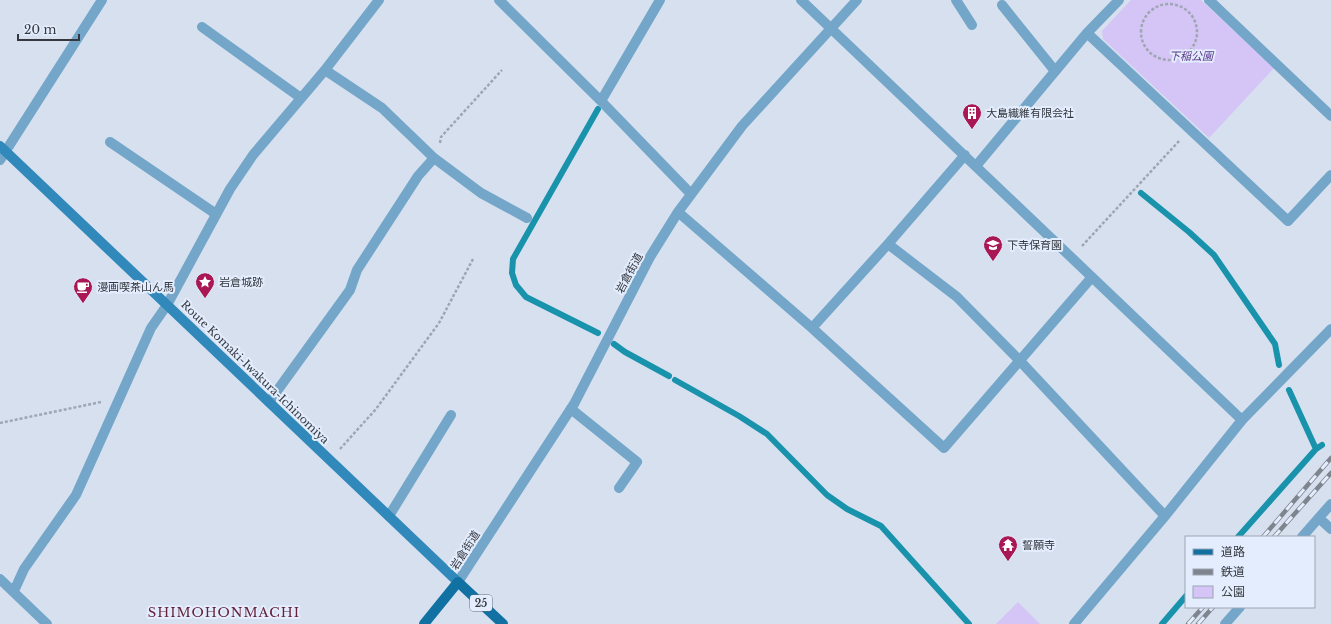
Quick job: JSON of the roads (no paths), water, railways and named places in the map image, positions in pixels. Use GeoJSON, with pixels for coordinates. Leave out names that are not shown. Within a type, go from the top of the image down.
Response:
{"type":"FeatureCollection","features":[{"type":"Feature","properties":{"kind":"main road","name":"Route Komaki-Iwakura-Ichinomiya"},"geometry":{"type":"LineString","coordinates":[[2,152],[167,305],[458,582]]}},
{"type":"Feature","properties":{"kind":"main road"},"geometry":{"type":"LineString","coordinates":[[424,624],[458,582]]}},
{"type":"Feature","properties":{"kind":"main road","name":"25"},"geometry":{"type":"LineString","coordinates":[[458,582],[503,624]]}},
{"type":"Feature","properties":{"kind":"street"},"geometry":{"type":"LineString","coordinates":[[2,152],[102,0]]}},
{"type":"Feature","properties":{"kind":"street"},"geometry":{"type":"LineString","coordinates":[[14,591],[24,569],[76,495],[151,328],[167,305],[230,189],[253,155],[325,70],[378,0]]}},
{"type":"Feature","properties":{"kind":"street"},"geometry":{"type":"LineString","coordinates":[[499,0],[601,101],[691,194]]}},
{"type":"Feature","properties":{"kind":"street"},"geometry":{"type":"LineString","coordinates":[[601,101],[660,0]]}},
{"type":"Feature","properties":{"kind":"street"},"geometry":{"type":"LineString","coordinates":[[801,0],[1242,420]]}},
{"type":"Feature","properties":{"kind":"street","name":"岩倉街道"},"geometry":{"type":"LineString","coordinates":[[458,582],[572,409],[650,257],[678,212],[742,126],[857,0]]}},
{"type":"Feature","properties":{"kind":"street"},"geometry":{"type":"LineString","coordinates":[[956,0],[972,25]]}},
{"type":"Feature","properties":{"kind":"street"},"geometry":{"type":"LineString","coordinates":[[976,166],[1087,33],[1119,0]]}},
{"type":"Feature","properties":{"kind":"street"},"geometry":{"type":"LineString","coordinates":[[1209,0],[1331,116]]}},
{"type":"Feature","properties":{"kind":"street"},"geometry":{"type":"LineString","coordinates":[[1002,5],[1055,71]]}},
{"type":"Feature","properties":{"kind":"street"},"geometry":{"type":"LineString","coordinates":[[202,27],[301,98]]}},
{"type":"Feature","properties":{"kind":"street"},"geometry":{"type":"LineString","coordinates":[[1087,33],[1288,221],[1331,175]]}},
{"type":"Feature","properties":{"kind":"street"},"geometry":{"type":"LineString","coordinates":[[325,70],[382,108],[434,158],[481,193],[528,218]]}},
{"type":"Feature","properties":{"kind":"street"},"geometry":{"type":"LineString","coordinates":[[110,142],[216,214]]}},
{"type":"Feature","properties":{"kind":"street"},"geometry":{"type":"LineString","coordinates":[[812,328],[888,244],[965,155]]}},
{"type":"Feature","properties":{"kind":"street"},"geometry":{"type":"LineString","coordinates":[[269,402],[350,290],[357,270],[418,176],[434,158]]}},
{"type":"Feature","properties":{"kind":"street"},"geometry":{"type":"LineString","coordinates":[[678,212],[812,328],[944,448],[1092,277]]}},
{"type":"Feature","properties":{"kind":"street"},"geometry":{"type":"LineString","coordinates":[[888,244],[958,297],[1165,516]]}},
{"type":"Feature","properties":{"kind":"street"},"geometry":{"type":"LineString","coordinates":[[1074,624],[1165,516],[1242,420],[1331,329]]}},
{"type":"Feature","properties":{"kind":"street"},"geometry":{"type":"LineString","coordinates":[[572,409],[637,462],[619,488]]}},
{"type":"Feature","properties":{"kind":"street"},"geometry":{"type":"LineString","coordinates":[[389,516],[451,415]]}},
{"type":"Feature","properties":{"kind":"street"},"geometry":{"type":"LineString","coordinates":[[1303,536],[1331,504]]}},
{"type":"Feature","properties":{"kind":"street"},"geometry":{"type":"LineString","coordinates":[[1319,518],[1331,529]]}},
{"type":"Feature","properties":{"kind":"street"},"geometry":{"type":"LineString","coordinates":[[0,579],[47,624]]}},
{"type":"Feature","properties":{"kind":"street"},"geometry":{"type":"LineString","coordinates":[[1225,624],[1239,608]]}},
{"type":"Feature","properties":{"kind":"waterway"},"geometry":{"type":"LineString","coordinates":[[598,109],[513,259],[512,273],[516,285],[526,297],[598,333]]}},
{"type":"Feature","properties":{"kind":"waterway"},"geometry":{"type":"LineString","coordinates":[[1141,193],[1189,232],[1214,255],[1275,344],[1279,365]]}},
{"type":"Feature","properties":{"kind":"waterway"},"geometry":{"type":"LineString","coordinates":[[614,344],[625,352],[669,376]]}},
{"type":"Feature","properties":{"kind":"waterway"},"geometry":{"type":"LineString","coordinates":[[675,380],[739,416],[767,434],[827,495],[847,509],[881,526],[969,624]]}},
{"type":"Feature","properties":{"kind":"waterway"},"geometry":{"type":"LineString","coordinates":[[1289,390],[1316,449],[1322,445]]}},
{"type":"Feature","properties":{"kind":"waterway"},"geometry":{"type":"LineString","coordinates":[[1239,536],[1316,449]]}},
{"type":"Feature","properties":{"kind":"waterway"},"geometry":{"type":"LineString","coordinates":[[1162,624],[1185,597]]}},
{"type":"Feature","properties":{"kind":"railway"},"geometry":{"type":"LineString","coordinates":[[1264,536],[1331,458]]}},
{"type":"Feature","properties":{"kind":"railway"},"geometry":{"type":"LineString","coordinates":[[1275,536],[1331,473]]}},
{"type":"Feature","properties":{"kind":"railway"},"geometry":{"type":"LineString","coordinates":[[1188,624],[1202,608]]}},
{"type":"Feature","properties":{"kind":"railway"},"geometry":{"type":"LineString","coordinates":[[1198,624],[1212,608]]}},
{"type":"Feature","properties":{"kind":"place","name":"大島繊維有限会社"},"geometry":{"type":"Point","coordinates":[972,130]}},
{"type":"Feature","properties":{"kind":"place","name":"下寺保育園"},"geometry":{"type":"Point","coordinates":[993,262]}},
{"type":"Feature","properties":{"kind":"place","name":"岩倉城跡"},"geometry":{"type":"Point","coordinates":[205,299]}},
{"type":"Feature","properties":{"kind":"place","name":"漫画喫茶山ん馬"},"geometry":{"type":"Point","coordinates":[83,304]}},
{"type":"Feature","properties":{"kind":"place","name":"誓願寺"},"geometry":{"type":"Point","coordinates":[1008,562]}},
{"type":"Feature","properties":{"kind":"district","name":"SHIMOHONMACHI"},"geometry":{"type":"Point","coordinates":[224,612]}},
{"type":"Feature","properties":{"kind":"park label","name":"下稲公園"},"geometry":{"type":"Point","coordinates":[1191,56]}}]}
